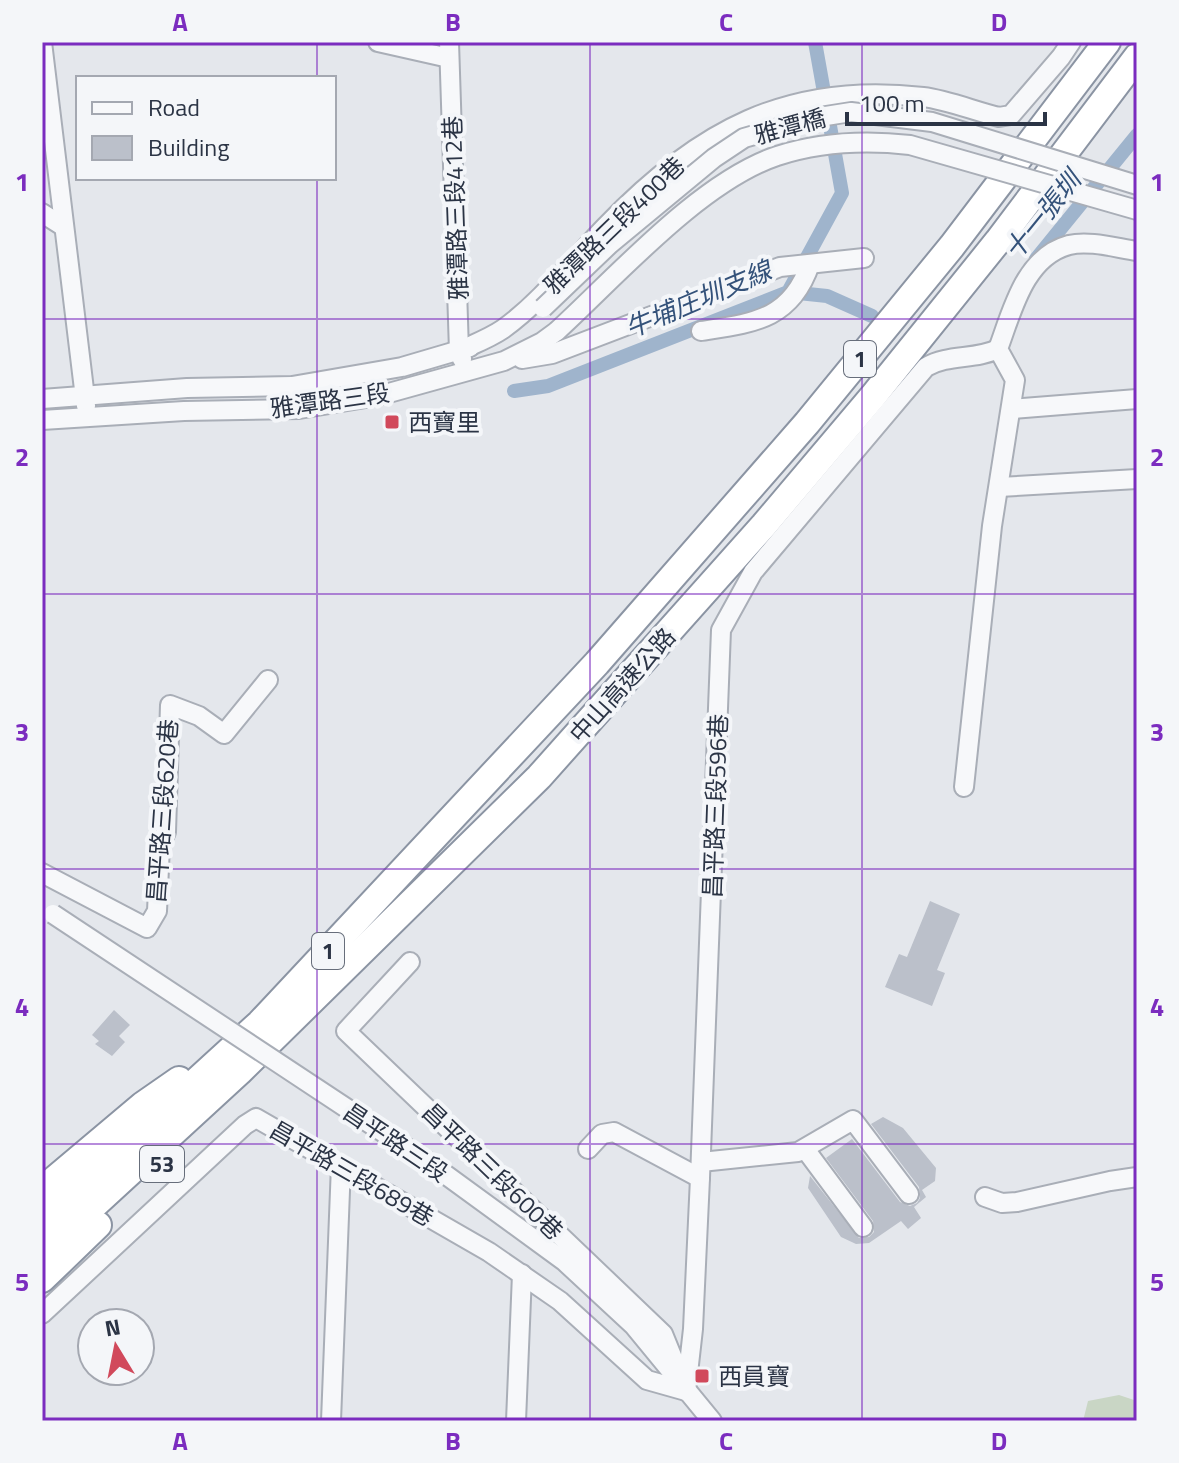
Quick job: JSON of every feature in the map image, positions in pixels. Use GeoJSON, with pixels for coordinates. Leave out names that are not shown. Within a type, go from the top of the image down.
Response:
{"type":"FeatureCollection","features":[{"type":"Feature","properties":{"kind":"highway","name":"中山高速公路"},"geometry":{"type":"LineString","coordinates":[[42,1253],[148,1158],[267,1031],[597,663],[807,423],[952,246],[1107,42]]}},
{"type":"Feature","properties":{"kind":"highway","name":"中山高速公路"},"geometry":{"type":"LineString","coordinates":[[42,1222],[267,1031],[539,777],[764,525],[874,395],[998,241],[1137,57]]}},
{"type":"Feature","properties":{"kind":"highway"},"geometry":{"type":"LineString","coordinates":[[42,1190],[143,1105],[267,1031]]}},
{"type":"Feature","properties":{"kind":"highway","name":"53"},"geometry":{"type":"LineString","coordinates":[[42,1279],[225,1104],[267,1031]]}},
{"type":"Feature","properties":{"kind":"street"},"geometry":{"type":"LineString","coordinates":[[42,42],[87,416]]}},
{"type":"Feature","properties":{"kind":"street"},"geometry":{"type":"LineString","coordinates":[[378,42],[449,50]]}},
{"type":"Feature","properties":{"kind":"street","name":"雅潭路三段400巷"},"geometry":{"type":"LineString","coordinates":[[459,351],[500,331],[524,312],[664,171],[719,132],[785,105],[853,93],[925,97],[999,117],[1011,115],[1071,42]]}},
{"type":"Feature","properties":{"kind":"street","name":"雅潭路三段412巷"},"geometry":{"type":"LineString","coordinates":[[449,50],[459,351],[467,374]]}},
{"type":"Feature","properties":{"kind":"street","name":"雅潭橋"},"geometry":{"type":"LineString","coordinates":[[543,308],[610,244],[714,158],[744,138],[813,118],[851,112],[932,122],[1137,185]]}},
{"type":"Feature","properties":{"kind":"street","name":"雅潭橋"},"geometry":{"type":"LineString","coordinates":[[557,331],[677,219],[722,184],[776,157],[810,148],[875,141],[910,145],[1137,210]]}},
{"type":"Feature","properties":{"kind":"street"},"geometry":{"type":"LineString","coordinates":[[42,213],[64,227]]}},
{"type":"Feature","properties":{"kind":"street"},"geometry":{"type":"LineString","coordinates":[[964,787],[992,526],[1015,380],[998,349],[1025,281],[1047,256],[1069,245],[1090,244],[1137,251]]}},
{"type":"Feature","properties":{"kind":"street"},"geometry":{"type":"LineString","coordinates":[[504,361],[552,354],[780,267],[864,258]]}},
{"type":"Feature","properties":{"kind":"street"},"geometry":{"type":"LineString","coordinates":[[701,331],[745,324],[772,315],[802,286],[808,264]]}},
{"type":"Feature","properties":{"kind":"street","name":"雅潭路三段"},"geometry":{"type":"LineString","coordinates":[[42,399],[187,388],[292,386],[402,367],[459,351],[520,324],[543,308]]}},
{"type":"Feature","properties":{"kind":"street","name":"雅潭路三段"},"geometry":{"type":"LineString","coordinates":[[42,420],[299,409],[378,396],[467,374],[504,361],[557,331]]}},
{"type":"Feature","properties":{"kind":"street","name":"昌平路三段596巷"},"geometry":{"type":"LineString","coordinates":[[686,1391],[693,1329],[701,1170],[721,630],[753,572],[926,367],[937,361],[988,354],[998,349]]}},
{"type":"Feature","properties":{"kind":"street"},"geometry":{"type":"LineString","coordinates":[[1011,409],[1137,399]]}},
{"type":"Feature","properties":{"kind":"street"},"geometry":{"type":"LineString","coordinates":[[999,487],[1137,479]]}},
{"type":"Feature","properties":{"kind":"street","name":"昌平路三段620巷"},"geometry":{"type":"LineString","coordinates":[[42,873],[147,928],[157,911],[160,846],[166,832],[170,705],[199,716],[224,734],[268,680]]}},
{"type":"Feature","properties":{"kind":"street","name":"昌平路三段"},"geometry":{"type":"LineString","coordinates":[[48,911],[431,1164],[564,1261],[634,1326],[712,1421]]}},
{"type":"Feature","properties":{"kind":"street","name":"昌平路三段600巷"},"geometry":{"type":"LineString","coordinates":[[410,962],[346,1031],[663,1334],[686,1391]]}},
{"type":"Feature","properties":{"kind":"street","name":"昌平路三段689巷"},"geometry":{"type":"LineString","coordinates":[[42,1314],[256,1118],[341,1165],[522,1274],[560,1301],[647,1380],[686,1391]]}},
{"type":"Feature","properties":{"kind":"street"},"geometry":{"type":"LineString","coordinates":[[588,1149],[602,1134],[614,1132],[701,1170],[798,1152],[853,1120],[909,1194]]}},
{"type":"Feature","properties":{"kind":"street"},"geometry":{"type":"LineString","coordinates":[[805,1149],[863,1227]]}},
{"type":"Feature","properties":{"kind":"street"},"geometry":{"type":"LineString","coordinates":[[331,1421],[341,1165]]}},
{"type":"Feature","properties":{"kind":"street"},"geometry":{"type":"LineString","coordinates":[[985,1197],[1002,1203],[1017,1202],[1137,1177]]}},
{"type":"Feature","properties":{"kind":"street"},"geometry":{"type":"LineString","coordinates":[[516,1421],[522,1274]]}},
{"type":"Feature","properties":{"kind":"green space"},"geometry":{"type":"Polygon","coordinates":[[[1119,1395],[1137,1401],[1137,1421],[1083,1421],[1088,1401],[1119,1395]]]}},
{"type":"Feature","properties":{"kind":"building"},"geometry":{"type":"Polygon","coordinates":[[[930,901],[960,914],[937,970],[945,973],[932,1006],[885,987],[899,954],[907,957],[930,901]]]}},
{"type":"Feature","properties":{"kind":"building"},"geometry":{"type":"Polygon","coordinates":[[[114,1010],[130,1025],[119,1036],[125,1042],[112,1056],[95,1044],[99,1041],[92,1035],[114,1010]]]}},
{"type":"Feature","properties":{"kind":"building"},"geometry":{"type":"Polygon","coordinates":[[[883,1117],[903,1128],[936,1168],[935,1181],[922,1190],[926,1197],[914,1207],[921,1218],[908,1229],[901,1221],[869,1243],[856,1244],[841,1237],[808,1188],[810,1176],[859,1238],[869,1237],[874,1232],[873,1221],[826,1158],[852,1139],[900,1202],[910,1206],[917,1203],[919,1187],[871,1124],[883,1117]]]}},
{"type":"Feature","properties":{"kind":"waterway","name":"牛埔庄圳支線"},"geometry":{"type":"LineString","coordinates":[[514,391],[548,386],[788,292],[842,193],[815,42]]}},
{"type":"Feature","properties":{"kind":"waterway","name":"十一張圳"},"geometry":{"type":"LineString","coordinates":[[1036,259],[1137,135]]}},
{"type":"Feature","properties":{"kind":"waterway","name":"十一張圳"},"geometry":{"type":"LineString","coordinates":[[789,292],[827,296],[872,316]]}},
{"type":"Feature","properties":{"kind":"place","name":"西寶里"},"geometry":{"type":"Point","coordinates":[392,422]}},
{"type":"Feature","properties":{"kind":"place","name":"西員寶"},"geometry":{"type":"Point","coordinates":[702,1376]}}]}
